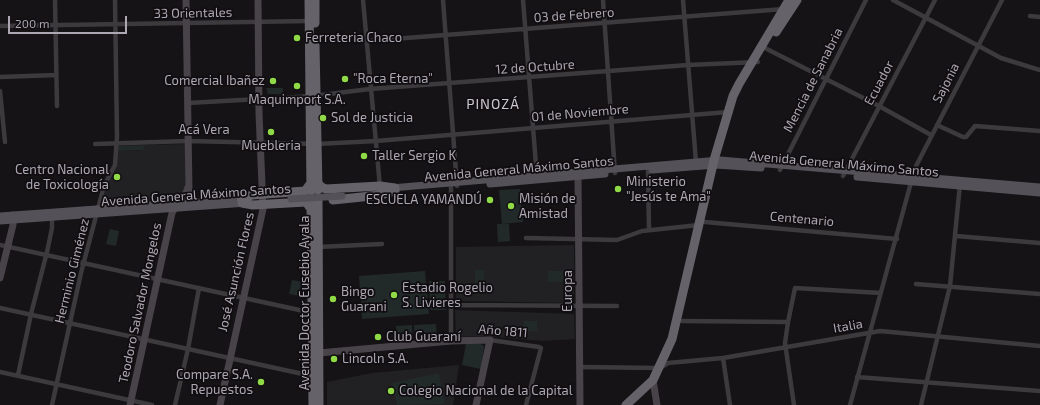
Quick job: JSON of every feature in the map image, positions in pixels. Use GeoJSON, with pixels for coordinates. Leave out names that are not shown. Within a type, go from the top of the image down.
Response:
{"type":"FeatureCollection","features":[{"type":"Feature","properties":{"kind":"highway","name":"Avenida Doctor Eusebio Ayala"},"geometry":{"type":"LineString","coordinates":[[309,0],[312,21],[315,314],[319,352],[319,405]]}},
{"type":"Feature","properties":{"kind":"highway","name":"Avenida Doctor Eusebio Ayala"},"geometry":{"type":"LineString","coordinates":[[312,21],[315,0]]}},
{"type":"Feature","properties":{"kind":"highway"},"geometry":{"type":"LineString","coordinates":[[663,366],[702,224],[728,112],[736,90],[788,6],[797,0]]}},
{"type":"Feature","properties":{"kind":"highway"},"geometry":{"type":"LineString","coordinates":[[717,163],[742,90],[755,61]]}},
{"type":"Feature","properties":{"kind":"highway"},"geometry":{"type":"LineString","coordinates":[[241,201],[262,200],[306,202],[314,196],[321,187],[326,189],[395,189]]}},
{"type":"Feature","properties":{"kind":"highway"},"geometry":{"type":"LineString","coordinates":[[262,200],[305,191],[322,202],[325,200],[381,196],[395,189]]}},
{"type":"Feature","properties":{"kind":"highway","name":"Avenida Doctor Eusebio Ayala"},"geometry":{"type":"LineString","coordinates":[[313,405],[312,376],[318,247],[314,196]]}},
{"type":"Feature","properties":{"kind":"highway"},"geometry":{"type":"LineString","coordinates":[[633,405],[654,383],[663,366],[682,321],[702,224]]}},
{"type":"Feature","properties":{"kind":"highway"},"geometry":{"type":"LineString","coordinates":[[626,405],[654,383]]}},
{"type":"Feature","properties":{"kind":"main road","name":"Avenida General Máximo Santos"},"geometry":{"type":"LineString","coordinates":[[536,177],[578,176],[696,162],[960,183],[1040,187]]}},
{"type":"Feature","properties":{"kind":"main road","name":"Avenida General Máximo Santos"},"geometry":{"type":"LineString","coordinates":[[262,200],[536,177],[648,170],[717,163]]}},
{"type":"Feature","properties":{"kind":"main road","name":"Avenida General Máximo Santos"},"geometry":{"type":"LineString","coordinates":[[960,183],[1040,193]]}},
{"type":"Feature","properties":{"kind":"main road","name":"Avenida General Máximo Santos"},"geometry":{"type":"LineString","coordinates":[[369,192],[380,188]]}},
{"type":"Feature","properties":{"kind":"main road","name":"Avenida General Máximo Santos"},"geometry":{"type":"LineString","coordinates":[[0,216],[52,218],[98,211],[144,210],[194,204],[241,201]]}},
{"type":"Feature","properties":{"kind":"main road","name":"Avenida General Máximo Santos"},"geometry":{"type":"LineString","coordinates":[[0,221],[13,217],[176,206]]}},
{"type":"Feature","properties":{"kind":"street"},"geometry":{"type":"LineString","coordinates":[[55,0],[56,106]]}},
{"type":"Feature","properties":{"kind":"street","name":"Herminio Giménez"},"geometry":{"type":"LineString","coordinates":[[52,405],[70,323],[98,211],[106,181],[115,165],[117,137],[117,24],[115,0]]}},
{"type":"Feature","properties":{"kind":"street"},"geometry":{"type":"LineString","coordinates":[[186,0],[188,24],[188,187],[194,204]]}},
{"type":"Feature","properties":{"kind":"street","name":"José Asunción Flores"},"geometry":{"type":"LineString","coordinates":[[220,405],[263,209],[259,99],[258,0]]}},
{"type":"Feature","properties":{"kind":"street"},"geometry":{"type":"LineString","coordinates":[[363,0],[380,188]]}},
{"type":"Feature","properties":{"kind":"street"},"geometry":{"type":"LineString","coordinates":[[443,0],[453,134],[454,184],[451,305],[452,341]]}},
{"type":"Feature","properties":{"kind":"street"},"geometry":{"type":"LineString","coordinates":[[523,0],[536,177]]}},
{"type":"Feature","properties":{"kind":"street"},"geometry":{"type":"LineString","coordinates":[[603,0],[615,171]]}},
{"type":"Feature","properties":{"kind":"street"},"geometry":{"type":"LineString","coordinates":[[683,0],[696,162]]}},
{"type":"Feature","properties":{"kind":"street","name":"Mencia de Sanabria"},"geometry":{"type":"LineString","coordinates":[[781,168],[866,0]]}},
{"type":"Feature","properties":{"kind":"street"},"geometry":{"type":"LineString","coordinates":[[893,0],[1001,58],[1040,70]]}},
{"type":"Feature","properties":{"kind":"street","name":"Ecuador"},"geometry":{"type":"LineString","coordinates":[[844,173],[935,0]]}},
{"type":"Feature","properties":{"kind":"street","name":"Sajonia"},"geometry":{"type":"LineString","coordinates":[[850,405],[913,179],[931,135],[1002,0]]}},
{"type":"Feature","properties":{"kind":"street","name":"03 de Febrero"},"geometry":{"type":"LineString","coordinates":[[366,41],[605,24],[788,6]]}},
{"type":"Feature","properties":{"kind":"street"},"geometry":{"type":"LineString","coordinates":[[1030,16],[1040,17]]}},
{"type":"Feature","properties":{"kind":"street","name":"33 Orientales"},"geometry":{"type":"LineString","coordinates":[[0,26],[312,21]]}},
{"type":"Feature","properties":{"kind":"street"},"geometry":{"type":"LineString","coordinates":[[763,48],[879,106],[931,135]]}},
{"type":"Feature","properties":{"kind":"street","name":"12 de Octubre"},"geometry":{"type":"LineString","coordinates":[[188,103],[313,96],[370,90],[755,61]]}},
{"type":"Feature","properties":{"kind":"street"},"geometry":{"type":"LineString","coordinates":[[0,77],[56,75]]}},
{"type":"Feature","properties":{"kind":"street"},"geometry":{"type":"LineString","coordinates":[[0,91],[2,131],[6,142]]}},
{"type":"Feature","properties":{"kind":"street","name":"01 de Noviembre"},"geometry":{"type":"LineString","coordinates":[[314,143],[376,141],[728,112]]}},
{"type":"Feature","properties":{"kind":"street"},"geometry":{"type":"LineString","coordinates":[[937,125],[963,137],[966,137],[975,126],[1040,131]]}},
{"type":"Feature","properties":{"kind":"street","name":"Acá Vera"},"geometry":{"type":"LineString","coordinates":[[94,144],[188,141],[314,143]]}},
{"type":"Feature","properties":{"kind":"street"},"geometry":{"type":"LineString","coordinates":[[648,170],[649,230]]}},
{"type":"Feature","properties":{"kind":"street","name":"Europa"},"geometry":{"type":"LineString","coordinates":[[578,176],[580,405]]}},
{"type":"Feature","properties":{"kind":"street"},"geometry":{"type":"LineString","coordinates":[[921,405],[928,383],[950,286],[960,183]]}},
{"type":"Feature","properties":{"kind":"street","name":"Teodoro Salvador Mongelos"},"geometry":{"type":"LineString","coordinates":[[130,403],[171,219],[176,206],[186,193],[188,187]]}},
{"type":"Feature","properties":{"kind":"street"},"geometry":{"type":"LineString","coordinates":[[144,210],[166,213],[171,219]]}},
{"type":"Feature","properties":{"kind":"street"},"geometry":{"type":"LineString","coordinates":[[0,278],[8,247],[13,217]]}},
{"type":"Feature","properties":{"kind":"street"},"geometry":{"type":"LineString","coordinates":[[18,375],[52,228],[52,218]]}},
{"type":"Feature","properties":{"kind":"street","name":"Centenario"},"geometry":{"type":"LineString","coordinates":[[526,238],[617,240],[637,232],[702,224],[897,239]]}},
{"type":"Feature","properties":{"kind":"street"},"geometry":{"type":"LineString","coordinates":[[956,236],[1040,243]]}},
{"type":"Feature","properties":{"kind":"street"},"geometry":{"type":"LineString","coordinates":[[318,247],[382,244]]}},
{"type":"Feature","properties":{"kind":"street"},"geometry":{"type":"LineString","coordinates":[[0,245],[85,262],[158,280],[315,314]]}},
{"type":"Feature","properties":{"kind":"street"},"geometry":{"type":"LineString","coordinates":[[916,284],[1040,294]]}},
{"type":"Feature","properties":{"kind":"street"},"geometry":{"type":"LineString","coordinates":[[794,405],[786,348],[788,322],[794,291],[798,287],[881,293]]}},
{"type":"Feature","properties":{"kind":"street"},"geometry":{"type":"LineString","coordinates":[[175,405],[188,349],[199,288]]}},
{"type":"Feature","properties":{"kind":"street"},"geometry":{"type":"LineString","coordinates":[[451,305],[580,307],[617,306]]}},
{"type":"Feature","properties":{"kind":"street"},"geometry":{"type":"LineString","coordinates":[[0,308],[312,376]]}},
{"type":"Feature","properties":{"kind":"street"},"geometry":{"type":"LineString","coordinates":[[682,321],[788,322]]}},
{"type":"Feature","properties":{"kind":"street","name":"Italia"},"geometry":{"type":"LineString","coordinates":[[580,367],[663,366],[786,348],[880,331],[1040,346]]}},
{"type":"Feature","properties":{"kind":"street"},"geometry":{"type":"LineString","coordinates":[[476,405],[490,340]]}},
{"type":"Feature","properties":{"kind":"street","name":"Año 1811"},"geometry":{"type":"LineString","coordinates":[[319,352],[452,341],[490,340],[539,346],[541,348],[526,405]]}},
{"type":"Feature","properties":{"kind":"street"},"geometry":{"type":"LineString","coordinates":[[723,358],[730,405]]}},
{"type":"Feature","properties":{"kind":"street"},"geometry":{"type":"LineString","coordinates":[[0,372],[57,384],[130,403],[152,405]]}},
{"type":"Feature","properties":{"kind":"street"},"geometry":{"type":"LineString","coordinates":[[858,378],[1040,392]]}},
{"type":"Feature","properties":{"kind":"street"},"geometry":{"type":"LineString","coordinates":[[654,383],[657,405]]}},
{"type":"Feature","properties":{"kind":"shaded area"},"geometry":{"type":"Polygon","coordinates":[[[266,88],[283,88],[283,94],[268,94],[266,88]]]}},
{"type":"Feature","properties":{"kind":"shaded area"},"geometry":{"type":"Polygon","coordinates":[[[185,144],[186,189],[183,194],[176,199],[102,205],[106,187],[117,165],[117,151],[144,150],[144,145],[185,144]]]}},
{"type":"Feature","properties":{"kind":"shaded area"},"geometry":{"type":"Polygon","coordinates":[[[144,145],[144,150],[117,151],[119,146],[144,145]]]}},
{"type":"Feature","properties":{"kind":"shaded area","name":"Misión de Amistad"},"geometry":{"type":"Polygon","coordinates":[[[520,189],[523,222],[502,224],[499,190],[520,189]]]}},
{"type":"Feature","properties":{"kind":"shaded area","name":"Misión de Amistad"},"geometry":{"type":"Polygon","coordinates":[[[497,224],[509,224],[510,241],[498,242],[497,224]]]}},
{"type":"Feature","properties":{"kind":"shaded area"},"geometry":{"type":"Polygon","coordinates":[[[110,229],[119,231],[116,246],[106,244],[110,229]]]}},
{"type":"Feature","properties":{"kind":"shaded area"},"geometry":{"type":"Polygon","coordinates":[[[574,245],[573,303],[456,301],[456,247],[574,245]]]}},
{"type":"Feature","properties":{"kind":"shaded area"},"geometry":{"type":"Polygon","coordinates":[[[475,270],[484,270],[484,286],[475,286],[475,270]]]}},
{"type":"Feature","properties":{"kind":"shaded area","name":"Estadio Rogelio S. Livieres"},"geometry":{"type":"Polygon","coordinates":[[[425,271],[429,314],[362,319],[359,276],[425,271]]]}},
{"type":"Feature","properties":{"kind":"shaded area"},"geometry":{"type":"Polygon","coordinates":[[[548,271],[567,271],[567,282],[548,282],[548,271]]]}},
{"type":"Feature","properties":{"kind":"shaded area"},"geometry":{"type":"Polygon","coordinates":[[[292,280],[302,282],[299,296],[289,294],[292,280]]]}},
{"type":"Feature","properties":{"kind":"shaded area"},"geometry":{"type":"Polygon","coordinates":[[[429,281],[445,281],[446,310],[430,310],[429,281]]]}},
{"type":"Feature","properties":{"kind":"shaded area"},"geometry":{"type":"Polygon","coordinates":[[[455,310],[574,314],[575,339],[543,341],[484,336],[456,337],[455,310]]]}},
{"type":"Feature","properties":{"kind":"shaded area"},"geometry":{"type":"Polygon","coordinates":[[[524,321],[537,321],[537,331],[524,331],[524,321]]]}},
{"type":"Feature","properties":{"kind":"shaded area"},"geometry":{"type":"Polygon","coordinates":[[[436,324],[437,338],[415,340],[414,325],[436,324]]]}},
{"type":"Feature","properties":{"kind":"shaded area"},"geometry":{"type":"Polygon","coordinates":[[[412,325],[413,340],[397,341],[396,326],[412,325]]]}},
{"type":"Feature","properties":{"kind":"shaded area"},"geometry":{"type":"Polygon","coordinates":[[[479,343],[484,346],[481,369],[462,365],[466,344],[479,343]]]}},
{"type":"Feature","properties":{"kind":"shaded area","name":"Colegio Nacional de la Capital"},"geometry":{"type":"Polygon","coordinates":[[[459,365],[453,405],[327,405],[327,382],[372,373],[459,365]]]}},
{"type":"Feature","properties":{"kind":"shaded area"},"geometry":{"type":"Polygon","coordinates":[[[439,373],[445,404],[397,405],[392,383],[439,373]]]}},
{"type":"Feature","properties":{"kind":"place","name":"Ferreteria Chaco"},"geometry":{"type":"Point","coordinates":[297,38]}},
{"type":"Feature","properties":{"kind":"place","name":"\"Roca Eterna\""},"geometry":{"type":"Point","coordinates":[345,79]}},
{"type":"Feature","properties":{"kind":"place","name":"Comercial Ibañez"},"geometry":{"type":"Point","coordinates":[273,81]}},
{"type":"Feature","properties":{"kind":"place","name":"Maquimport S.A."},"geometry":{"type":"Point","coordinates":[297,86]}},
{"type":"Feature","properties":{"kind":"place","name":"Sol de Justicia"},"geometry":{"type":"Point","coordinates":[323,118]}},
{"type":"Feature","properties":{"kind":"place","name":"Muebleria"},"geometry":{"type":"Point","coordinates":[271,132]}},
{"type":"Feature","properties":{"kind":"place","name":"Taller Sergio K"},"geometry":{"type":"Point","coordinates":[364,156]}},
{"type":"Feature","properties":{"kind":"place","name":"Centro Nacional de Toxicología"},"geometry":{"type":"Point","coordinates":[117,177]}},
{"type":"Feature","properties":{"kind":"place","name":"Ministerio \"Jesús te Ama\""},"geometry":{"type":"Point","coordinates":[618,189]}},
{"type":"Feature","properties":{"kind":"place","name":"ESCUELA YAMANDÚ"},"geometry":{"type":"Point","coordinates":[490,200]}},
{"type":"Feature","properties":{"kind":"place","name":"Misión de Amistad"},"geometry":{"type":"Point","coordinates":[511,206]}},
{"type":"Feature","properties":{"kind":"place","name":"Estadio Rogelio S. Livieres"},"geometry":{"type":"Point","coordinates":[394,295]}},
{"type":"Feature","properties":{"kind":"place","name":"Bingo Guarani"},"geometry":{"type":"Point","coordinates":[333,299]}},
{"type":"Feature","properties":{"kind":"place","name":"Club Guaraní"},"geometry":{"type":"Point","coordinates":[378,337]}},
{"type":"Feature","properties":{"kind":"place","name":"Lincoln S.A."},"geometry":{"type":"Point","coordinates":[334,359]}},
{"type":"Feature","properties":{"kind":"place","name":"Compare S.A. Repuestos"},"geometry":{"type":"Point","coordinates":[261,382]}},
{"type":"Feature","properties":{"kind":"place","name":"Colegio Nacional de la Capital"},"geometry":{"type":"Point","coordinates":[391,391]}},
{"type":"Feature","properties":{"kind":"district","name":"PINOZÁ"},"geometry":{"type":"Point","coordinates":[493,104]}}]}
